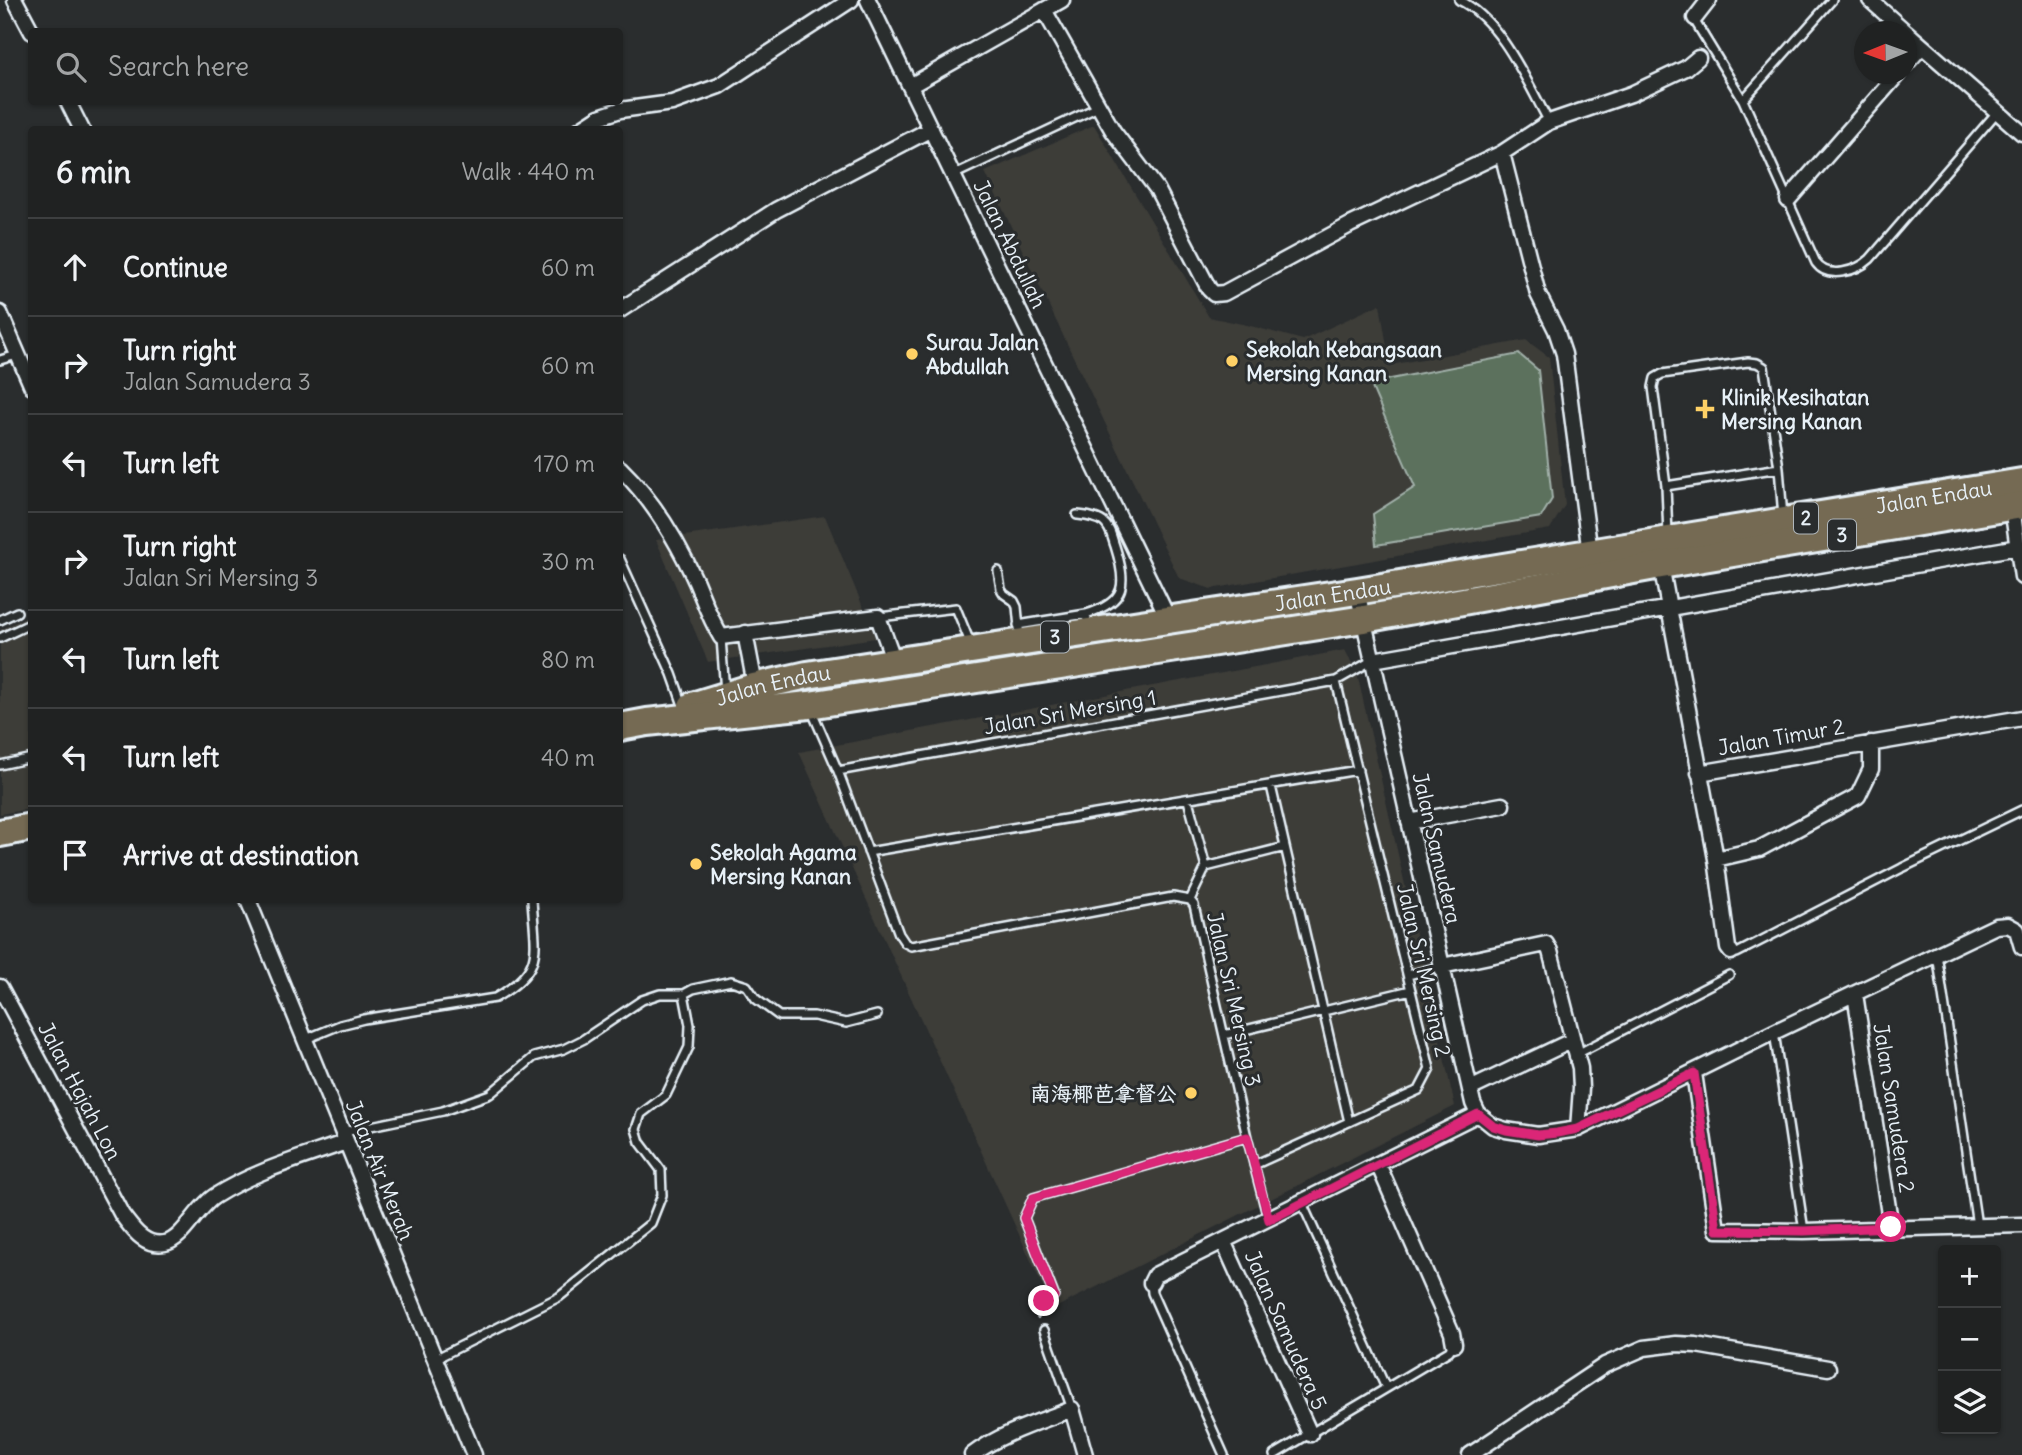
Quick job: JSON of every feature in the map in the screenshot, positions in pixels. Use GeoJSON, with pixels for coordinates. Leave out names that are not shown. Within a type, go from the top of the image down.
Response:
{"type":"FeatureCollection","features":[{"type":"Feature","properties":{"kind":"highway","name":"Jalan Endau"},"geometry":{"type":"LineString","coordinates":[[623,726],[770,711],[1364,618],[1665,553],[1783,522],[2022,482]]}},
{"type":"Feature","properties":{"kind":"highway","name":"Jalan Endau"},"geometry":{"type":"LineString","coordinates":[[647,722],[754,687],[807,675],[973,650],[1019,633],[1088,623],[1169,620],[1590,553],[1665,553],[2017,506]]}},
{"type":"Feature","properties":{"kind":"highway"},"geometry":{"type":"LineString","coordinates":[[0,833],[28,828]]}},
{"type":"Feature","properties":{"kind":"street"},"geometry":{"type":"LineString","coordinates":[[15,0],[30,28]]}},
{"type":"Feature","properties":{"kind":"street"},"geometry":{"type":"LineString","coordinates":[[585,126],[599,117],[620,110],[672,103],[719,86],[851,0]]}},
{"type":"Feature","properties":{"kind":"street","name":"Jalan Abdullah"},"geometry":{"type":"LineString","coordinates":[[868,0],[1169,620]]}},
{"type":"Feature","properties":{"kind":"street"},"geometry":{"type":"LineString","coordinates":[[910,86],[1062,0]]}},
{"type":"Feature","properties":{"kind":"street"},"geometry":{"type":"LineString","coordinates":[[1695,18],[1709,0]]}},
{"type":"Feature","properties":{"kind":"street"},"geometry":{"type":"LineString","coordinates":[[1870,0],[1894,21]]}},
{"type":"Feature","properties":{"kind":"street"},"geometry":{"type":"LineString","coordinates":[[1044,10],[1112,131],[1157,189],[1214,294],[1224,293],[1350,225],[1502,153],[1549,122],[1631,94],[1686,68],[1698,58]]}},
{"type":"Feature","properties":{"kind":"street"},"geometry":{"type":"LineString","coordinates":[[1917,42],[2022,133]]}},
{"type":"Feature","properties":{"kind":"street"},"geometry":{"type":"LineString","coordinates":[[1917,52],[1922,46]]}},
{"type":"Feature","properties":{"kind":"street"},"geometry":{"type":"LineString","coordinates":[[1788,200],[1889,84]]}},
{"type":"Feature","properties":{"kind":"street"},"geometry":{"type":"LineString","coordinates":[[70,105],[80,126]]}},
{"type":"Feature","properties":{"kind":"street"},"geometry":{"type":"LineString","coordinates":[[623,308],[776,210],[931,129]]}},
{"type":"Feature","properties":{"kind":"street"},"geometry":{"type":"LineString","coordinates":[[1502,153],[1538,294],[1556,330],[1564,354],[1590,553]]}},
{"type":"Feature","properties":{"kind":"street"},"geometry":{"type":"LineString","coordinates":[[0,313],[28,378]]}},
{"type":"Feature","properties":{"kind":"street"},"geometry":{"type":"LineString","coordinates":[[623,471],[647,495],[674,538],[696,582],[711,621],[721,637],[878,617],[894,661]]}},
{"type":"Feature","properties":{"kind":"street"},"geometry":{"type":"LineString","coordinates":[[2017,506],[2022,577]]}},
{"type":"Feature","properties":{"kind":"street"},"geometry":{"type":"LineString","coordinates":[[1373,660],[2018,547]]}},
{"type":"Feature","properties":{"kind":"street"},"geometry":{"type":"LineString","coordinates":[[1665,553],[1670,607],[1716,859],[1728,948],[1731,952]]}},
{"type":"Feature","properties":{"kind":"street","name":"Jalan Samudera"},"geometry":{"type":"LineString","coordinates":[[1357,591],[1478,1114]]}},
{"type":"Feature","properties":{"kind":"street"},"geometry":{"type":"LineString","coordinates":[[745,633],[754,687],[770,711]]}},
{"type":"Feature","properties":{"kind":"street","name":"Jalan Timur 2"},"geometry":{"type":"LineString","coordinates":[[1699,773],[2022,718]]}},
{"type":"Feature","properties":{"kind":"street","name":"Jalan Timur 2"},"geometry":{"type":"LineString","coordinates":[[1716,859],[1759,849],[1858,796],[1871,769],[1871,743]]}},
{"type":"Feature","properties":{"kind":"street"},"geometry":{"type":"LineString","coordinates":[[1409,822],[1502,804]]}},
{"type":"Feature","properties":{"kind":"street","name":"Jalan Air Merah"},"geometry":{"type":"LineString","coordinates":[[249,903],[474,1455]]}},
{"type":"Feature","properties":{"kind":"street"},"geometry":{"type":"LineString","coordinates":[[1151,1283],[1156,1275],[1478,1114],[1493,1126],[1517,1132],[1538,1135],[1578,1129],[1996,926],[2007,925],[2017,930],[2022,947]]}},
{"type":"Feature","properties":{"kind":"street"},"geometry":{"type":"LineString","coordinates":[[1442,966],[1546,944],[1574,1048],[1581,1087],[1578,1129]]}},
{"type":"Feature","properties":{"kind":"street","name":"Jalan Hajah Lon"},"geometry":{"type":"LineString","coordinates":[[0,986],[122,1215],[140,1237],[153,1243],[167,1243],[184,1230],[195,1214],[213,1197],[344,1137]]}},
{"type":"Feature","properties":{"kind":"street","name":"Jalan Samudera 2"},"geometry":{"type":"LineString","coordinates":[[1855,994],[1891,1227]]}},
{"type":"Feature","properties":{"kind":"street"},"geometry":{"type":"LineString","coordinates":[[1470,1088],[1574,1048]]}},
{"type":"Feature","properties":{"kind":"street"},"geometry":{"type":"LineString","coordinates":[[1694,1073],[1717,1230],[1804,1231],[2022,1225]]}},
{"type":"Feature","properties":{"kind":"street"},"geometry":{"type":"LineString","coordinates":[[1378,1164],[1454,1343]]}},
{"type":"Feature","properties":{"kind":"street","name":"Jalan Samudera 5"},"geometry":{"type":"LineString","coordinates":[[1224,1242],[1310,1434]]}},
{"type":"Feature","properties":{"kind":"street"},"geometry":{"type":"LineString","coordinates":[[1470,1455],[1595,1371],[1644,1348],[1676,1344],[1696,1345],[1828,1368]]}},
{"type":"Feature","properties":{"kind":"street"},"geometry":{"type":"LineString","coordinates":[[972,1455],[1004,1436],[1072,1409],[1085,1455]]}},
{"type":"Feature","properties":{"kind":"lane"},"geometry":{"type":"LineString","coordinates":[[1459,0],[1488,22],[1519,66],[1549,122]]}},
{"type":"Feature","properties":{"kind":"lane"},"geometry":{"type":"LineString","coordinates":[[1743,100],[1832,0]]}},
{"type":"Feature","properties":{"kind":"lane"},"geometry":{"type":"LineString","coordinates":[[1695,18],[1743,100],[1820,268],[1838,272],[1864,264],[1998,111]]}},
{"type":"Feature","properties":{"kind":"lane"},"geometry":{"type":"LineString","coordinates":[[953,175],[1098,107]]}},
{"type":"Feature","properties":{"kind":"lane"},"geometry":{"type":"LineString","coordinates":[[0,360],[18,355]]}},
{"type":"Feature","properties":{"kind":"lane"},"geometry":{"type":"LineString","coordinates":[[1665,553],[1665,486],[1653,387],[1655,378],[1662,374],[1748,362],[1764,367],[1779,468],[1783,522]]}},
{"type":"Feature","properties":{"kind":"lane"},"geometry":{"type":"LineString","coordinates":[[1665,486],[1779,468]]}},
{"type":"Feature","properties":{"kind":"lane"},"geometry":{"type":"LineString","coordinates":[[1077,515],[1102,521],[1109,528],[1122,568],[1121,588],[1115,599],[1088,623]]}},
{"type":"Feature","properties":{"kind":"lane"},"geometry":{"type":"LineString","coordinates":[[623,566],[672,674],[684,709]]}},
{"type":"Feature","properties":{"kind":"lane"},"geometry":{"type":"LineString","coordinates":[[998,570],[1001,589],[1017,607],[1019,633]]}},
{"type":"Feature","properties":{"kind":"lane"},"geometry":{"type":"LineString","coordinates":[[878,617],[956,607],[973,650]]}},
{"type":"Feature","properties":{"kind":"lane"},"geometry":{"type":"LineString","coordinates":[[0,620],[17,612]]}},
{"type":"Feature","properties":{"kind":"lane"},"geometry":{"type":"LineString","coordinates":[[0,638],[28,625]]}},
{"type":"Feature","properties":{"kind":"lane"},"geometry":{"type":"LineString","coordinates":[[721,637],[725,696]]}},
{"type":"Feature","properties":{"kind":"lane","name":"Jalan Sri Mersing 1"},"geometry":{"type":"LineString","coordinates":[[838,771],[1336,681],[1373,660]]}},
{"type":"Feature","properties":{"kind":"lane","name":"Jalan Sri Mersing 2"},"geometry":{"type":"LineString","coordinates":[[1254,1165],[1419,1090],[1430,1069],[1336,681]]}},
{"type":"Feature","properties":{"kind":"lane"},"geometry":{"type":"LineString","coordinates":[[809,705],[838,771],[867,852],[1358,771]]}},
{"type":"Feature","properties":{"kind":"lane"},"geometry":{"type":"LineString","coordinates":[[0,765],[28,759]]}},
{"type":"Feature","properties":{"kind":"lane"},"geometry":{"type":"LineString","coordinates":[[1271,786],[1349,1122]]}},
{"type":"Feature","properties":{"kind":"lane"},"geometry":{"type":"LineString","coordinates":[[1188,800],[1206,867],[1190,900]]}},
{"type":"Feature","properties":{"kind":"lane"},"geometry":{"type":"LineString","coordinates":[[1731,952],[1737,953],[2022,810]]}},
{"type":"Feature","properties":{"kind":"lane"},"geometry":{"type":"LineString","coordinates":[[1206,867],[1285,847]]}},
{"type":"Feature","properties":{"kind":"lane","name":"Jalan Sri Mersing 3"},"geometry":{"type":"LineString","coordinates":[[867,852],[899,934],[905,943],[911,946],[1173,897],[1190,900],[1194,905],[1247,1137],[1269,1220]]}},
{"type":"Feature","properties":{"kind":"lane"},"geometry":{"type":"LineString","coordinates":[[306,1040],[340,1025],[364,1019],[495,998],[511,989],[523,980],[533,965],[535,950],[532,903]]}},
{"type":"Feature","properties":{"kind":"lane"},"geometry":{"type":"LineString","coordinates":[[1937,954],[1977,1226]]}},
{"type":"Feature","properties":{"kind":"lane"},"geometry":{"type":"LineString","coordinates":[[1408,975],[1442,966]]}},
{"type":"Feature","properties":{"kind":"lane"},"geometry":{"type":"LineString","coordinates":[[1574,1048],[1729,975]]}},
{"type":"Feature","properties":{"kind":"lane"},"geometry":{"type":"LineString","coordinates":[[344,1137],[443,1111],[490,1094],[534,1057],[564,1049],[584,1039],[642,1000],[660,994],[684,993],[731,981],[747,986],[756,999],[779,1016],[814,1016],[846,1023],[877,1016]]}},
{"type":"Feature","properties":{"kind":"lane"},"geometry":{"type":"LineString","coordinates":[[1224,1035],[1412,990]]}},
{"type":"Feature","properties":{"kind":"lane"},"geometry":{"type":"LineString","coordinates":[[435,1359],[559,1297],[651,1223],[662,1195],[661,1170],[640,1142],[636,1129],[641,1114],[666,1095],[689,1047],[690,1025],[684,993]]}},
{"type":"Feature","properties":{"kind":"lane"},"geometry":{"type":"LineString","coordinates":[[1774,1032],[1804,1231]]}},
{"type":"Feature","properties":{"kind":"lane"},"geometry":{"type":"LineString","coordinates":[[1054,1296],[1024,1218],[1033,1198],[1247,1137]]}},
{"type":"Feature","properties":{"kind":"lane"},"geometry":{"type":"LineString","coordinates":[[1302,1203],[1385,1388]]}},
{"type":"Feature","properties":{"kind":"lane"},"geometry":{"type":"LineString","coordinates":[[1151,1283],[1152,1293],[1224,1455]]}},
{"type":"Feature","properties":{"kind":"lane"},"geometry":{"type":"LineString","coordinates":[[1044,1330],[1072,1409]]}},
{"type":"Feature","properties":{"kind":"lane"},"geometry":{"type":"LineString","coordinates":[[1274,1455],[1450,1351],[1454,1343]]}},
{"type":"Feature","properties":{"kind":"path"},"geometry":{"type":"LineString","coordinates":[[1044,1330],[1038,1319],[1038,1308],[1054,1296]]}},
{"type":"Feature","properties":{"kind":"shaded area","name":"Sekolah Kebangsaan Mersing Kanan"},"geometry":{"type":"Polygon","coordinates":[[[1094,125],[1209,317],[1303,340],[1380,304],[1390,365],[1526,340],[1549,357],[1565,505],[1550,529],[1211,589],[1179,578],[985,172],[1094,125]]]}},
{"type":"Feature","properties":{"kind":"shaded area"},"geometry":{"type":"Polygon","coordinates":[[[825,516],[876,638],[708,662],[656,540],[825,516]]]}},
{"type":"Feature","properties":{"kind":"shaded area"},"geometry":{"type":"Polygon","coordinates":[[[28,616],[28,809],[0,814],[0,630],[28,616]]]}},
{"type":"Feature","properties":{"kind":"shaded area"},"geometry":{"type":"Polygon","coordinates":[[[1345,650],[1357,673],[1455,1106],[1053,1309],[799,752],[1345,650]]]}},
{"type":"Feature","properties":{"kind":"green space"},"geometry":{"type":"Polygon","coordinates":[[[1519,354],[1538,370],[1552,499],[1541,517],[1376,545],[1373,514],[1415,487],[1370,383],[1519,354]]]}},
{"type":"Feature","properties":{"kind":"place","name":"Surau Jalan Abdullah"},"geometry":{"type":"Point","coordinates":[912,354]}},
{"type":"Feature","properties":{"kind":"place","name":"Sekolah Kebangsaan Mersing Kanan"},"geometry":{"type":"Point","coordinates":[1232,361]}},
{"type":"Feature","properties":{"kind":"place","name":"Klinik Kesihatan Mersing Kanan"},"geometry":{"type":"Point","coordinates":[1705,409]}},
{"type":"Feature","properties":{"kind":"place","name":"Sekolah Agama Mersing Kanan"},"geometry":{"type":"Point","coordinates":[696,864]}},
{"type":"Feature","properties":{"kind":"place","name":"南海椰芭拿督公"},"geometry":{"type":"Point","coordinates":[1191,1093]}},
{"type":"Feature","properties":{"kind":"route"},"geometry":{"type":"LineString","coordinates":[[1044,1301],[1054,1296],[1024,1218],[1033,1198],[1247,1137],[1269,1220],[1478,1114],[1493,1126],[1506,1130],[1538,1135],[1557,1133],[1578,1129],[1694,1073],[1717,1230],[1804,1231],[1891,1227]]}}]}
